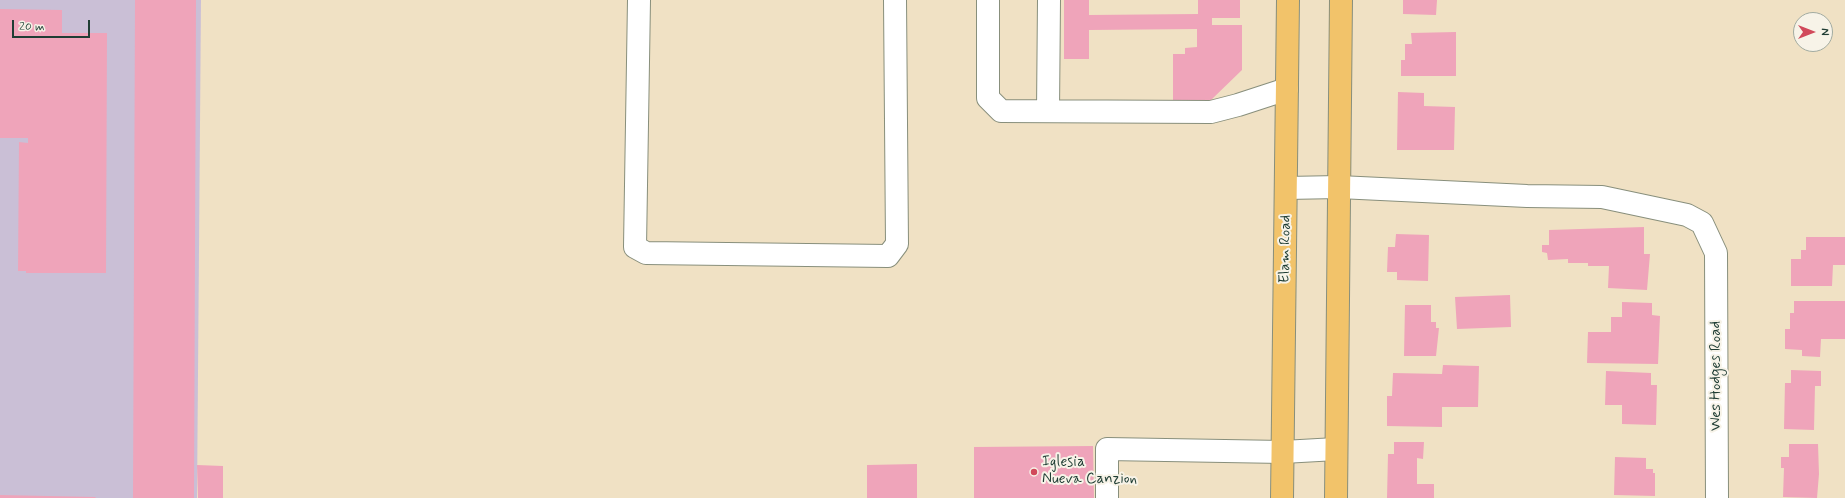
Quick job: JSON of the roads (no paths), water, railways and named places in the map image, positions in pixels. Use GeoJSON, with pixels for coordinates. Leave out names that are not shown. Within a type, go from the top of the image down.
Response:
{"type":"FeatureCollection","features":[{"type":"Feature","properties":{"kind":"main road","name":"Elam Road"},"geometry":{"type":"LineString","coordinates":[[1282,498],[1288,0]]}},
{"type":"Feature","properties":{"kind":"main road"},"geometry":{"type":"LineString","coordinates":[[1336,498],[1341,0]]}},
{"type":"Feature","properties":{"kind":"street"},"geometry":{"type":"LineString","coordinates":[[639,0],[635,247],[646,253],[888,256],[897,244],[895,0]]}},
{"type":"Feature","properties":{"kind":"street"},"geometry":{"type":"LineString","coordinates":[[988,0],[988,98],[1001,111],[1211,112],[1287,89]]}},
{"type":"Feature","properties":{"kind":"street"},"geometry":{"type":"LineString","coordinates":[[1048,111],[1049,0]]}},
{"type":"Feature","properties":{"kind":"street"},"geometry":{"type":"LineString","coordinates":[[1286,188],[1339,187]]}},
{"type":"Feature","properties":{"kind":"street","name":"Wes Hodges Road"},"geometry":{"type":"LineString","coordinates":[[1339,187],[1602,198],[1687,215],[1702,223],[1716,253],[1717,498]]}},
{"type":"Feature","properties":{"kind":"street"},"geometry":{"type":"LineString","coordinates":[[1107,498],[1107,449],[1283,452],[1336,449]]}},
{"type":"Feature","properties":{"kind":"place","name":"Iglesia Nueva Canzion"},"geometry":{"type":"Point","coordinates":[1034,472]}}]}
